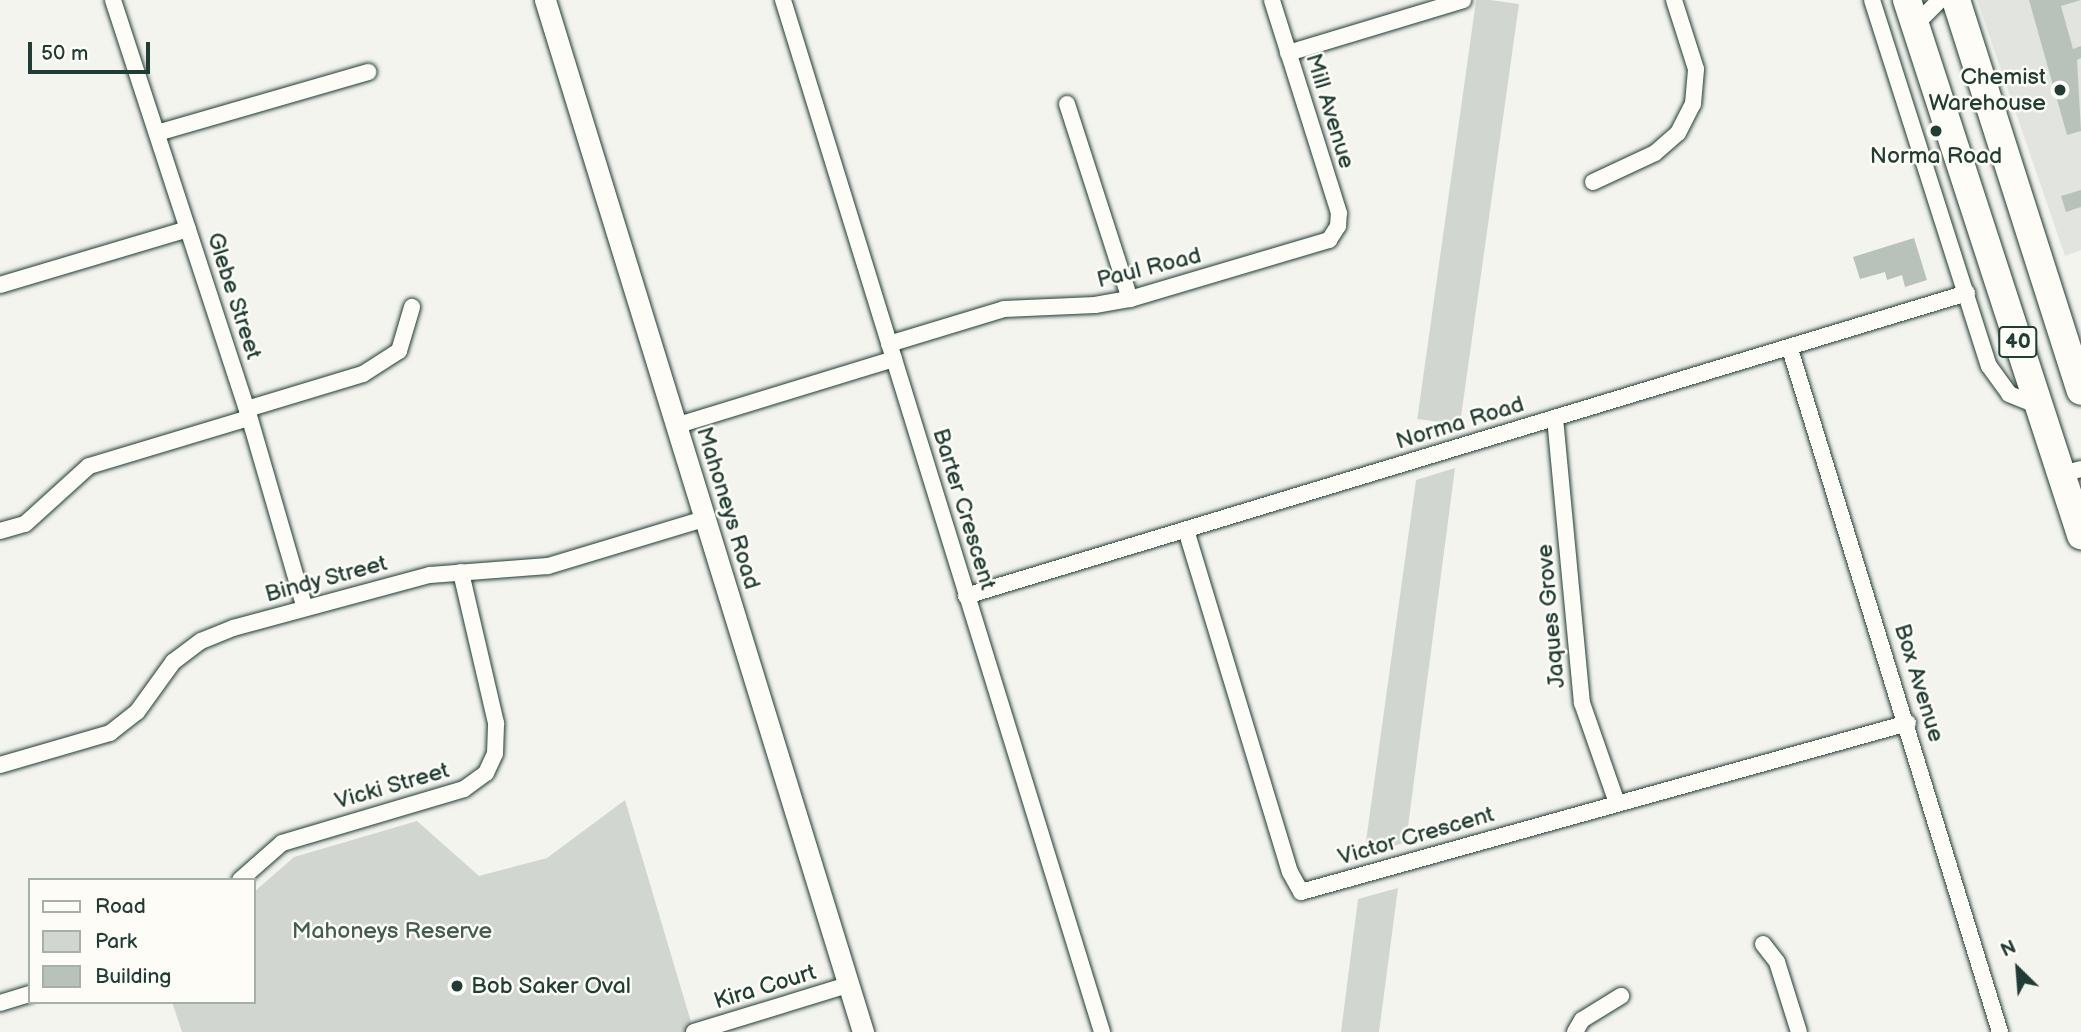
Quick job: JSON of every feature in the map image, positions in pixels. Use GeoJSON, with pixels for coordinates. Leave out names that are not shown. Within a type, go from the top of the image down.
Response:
{"type":"FeatureCollection","features":[{"type":"Feature","properties":{"kind":"highway","name":"40"},"geometry":{"type":"LineString","coordinates":[[1956,0],[2081,391]]}},
{"type":"Feature","properties":{"kind":"highway","name":"40"},"geometry":{"type":"LineString","coordinates":[[1912,12],[2039,406],[2071,472],[2081,535]]}},
{"type":"Feature","properties":{"kind":"main road","name":"Mahoneys Road"},"geometry":{"type":"LineString","coordinates":[[545,0],[863,1032]]}},
{"type":"Feature","properties":{"kind":"street","name":"Glebe Street"},"geometry":{"type":"LineString","coordinates":[[113,0],[248,414],[305,608]]}},
{"type":"Feature","properties":{"kind":"street","name":"Barter Crescent"},"geometry":{"type":"LineString","coordinates":[[783,0],[1101,1032]]}},
{"type":"Feature","properties":{"kind":"street","name":"Mill Avenue"},"geometry":{"type":"LineString","coordinates":[[1272,0],[1339,213],[1334,235]]}},
{"type":"Feature","properties":{"kind":"street"},"geometry":{"type":"LineString","coordinates":[[1288,53],[1463,0]]}},
{"type":"Feature","properties":{"kind":"street"},"geometry":{"type":"LineString","coordinates":[[1593,182],[1655,153],[1678,133],[1693,104],[1696,69],[1674,0]]}},
{"type":"Feature","properties":{"kind":"street"},"geometry":{"type":"LineString","coordinates":[[1912,12],[1940,0]]}},
{"type":"Feature","properties":{"kind":"street"},"geometry":{"type":"LineString","coordinates":[[1878,2],[1967,293],[1997,378],[2015,398],[2039,406]]}},
{"type":"Feature","properties":{"kind":"street"},"geometry":{"type":"LineString","coordinates":[[157,133],[368,72]]}},
{"type":"Feature","properties":{"kind":"street"},"geometry":{"type":"LineString","coordinates":[[1067,104],[1130,299]]}},
{"type":"Feature","properties":{"kind":"street"},"geometry":{"type":"LineString","coordinates":[[0,285],[188,229]]}},
{"type":"Feature","properties":{"kind":"street","name":"Paul Road"},"geometry":{"type":"LineString","coordinates":[[675,426],[1004,309],[1095,305],[1130,299],[1322,244],[1334,235]]}},
{"type":"Feature","properties":{"kind":"street","name":"Norma Road"},"geometry":{"type":"LineString","coordinates":[[966,596],[1790,349],[1967,293]]}},
{"type":"Feature","properties":{"kind":"street"},"geometry":{"type":"LineString","coordinates":[[0,531],[24,524],[89,466],[248,414],[372,368],[399,351],[412,307]]}},
{"type":"Feature","properties":{"kind":"street","name":"Box Avenue"},"geometry":{"type":"LineString","coordinates":[[1790,349],[1908,723],[2000,1032]]}},
{"type":"Feature","properties":{"kind":"street","name":"Jaques Grove"},"geometry":{"type":"LineString","coordinates":[[1555,418],[1582,703],[1617,803]]}},
{"type":"Feature","properties":{"kind":"street","name":"Bindy Street"},"geometry":{"type":"LineString","coordinates":[[0,765],[110,733],[137,712],[173,662],[201,641],[305,608],[430,575],[548,566],[704,519]]}},
{"type":"Feature","properties":{"kind":"street","name":"Victor Crescent"},"geometry":{"type":"LineString","coordinates":[[1186,530],[1290,872],[1301,892],[1908,723]]}},
{"type":"Feature","properties":{"kind":"street","name":"Vicki Street"},"geometry":{"type":"LineString","coordinates":[[242,878],[282,844],[464,789],[486,773],[495,754],[496,723],[461,572]]}},
{"type":"Feature","properties":{"kind":"street"},"geometry":{"type":"LineString","coordinates":[[1763,944],[1777,962],[1799,1032]]}},
{"type":"Feature","properties":{"kind":"street","name":"Kira Court"},"geometry":{"type":"LineString","coordinates":[[694,1032],[848,985]]}},
{"type":"Feature","properties":{"kind":"street"},"geometry":{"type":"LineString","coordinates":[[0,1003],[28,995]]}},
{"type":"Feature","properties":{"kind":"street"},"geometry":{"type":"LineString","coordinates":[[1575,1032],[1582,1020],[1621,996]]}},
{"type":"Feature","properties":{"kind":"shaded area"},"geometry":{"type":"Polygon","coordinates":[[[1977,0],[2081,0],[2081,250],[2065,256],[1977,0]]]}},
{"type":"Feature","properties":{"kind":"green space"},"geometry":{"type":"Polygon","coordinates":[[[1476,0],[1519,4],[1460,425],[1417,419],[1476,0]]]}},
{"type":"Feature","properties":{"kind":"green space"},"geometry":{"type":"Polygon","coordinates":[[[1455,468],[1406,842],[1364,856],[1416,480],[1455,468]]]}},
{"type":"Feature","properties":{"kind":"green space","name":"Mahoneys Reserve"},"geometry":{"type":"Polygon","coordinates":[[[625,800],[694,1032],[182,1032],[173,1004],[256,1004],[256,890],[294,857],[417,821],[479,876],[547,858],[625,800]]]}},
{"type":"Feature","properties":{"kind":"green space"},"geometry":{"type":"Polygon","coordinates":[[[1398,888],[1379,1032],[1341,1032],[1358,899],[1398,888]]]}},
{"type":"Feature","properties":{"kind":"building"},"geometry":{"type":"Polygon","coordinates":[[[2029,0],[2081,0],[2061,6],[2073,49],[2081,46],[2081,58],[2077,60],[2081,131],[2067,135],[2029,0]]]}},
{"type":"Feature","properties":{"kind":"building"},"geometry":{"type":"Polygon","coordinates":[[[2081,190],[2081,207],[2066,212],[2061,196],[2081,190]]]}},
{"type":"Feature","properties":{"kind":"building"},"geometry":{"type":"Polygon","coordinates":[[[1914,238],[1927,280],[1905,287],[1902,275],[1887,280],[1885,272],[1860,279],[1853,257],[1914,238]]]}},
{"type":"Feature","properties":{"kind":"place","name":"Chemist Warehouse"},"geometry":{"type":"Point","coordinates":[2060,90]}},
{"type":"Feature","properties":{"kind":"place","name":"Norma Road"},"geometry":{"type":"Point","coordinates":[1936,131]}},
{"type":"Feature","properties":{"kind":"place","name":"Bob Saker Oval"},"geometry":{"type":"Point","coordinates":[457,986]}}]}
